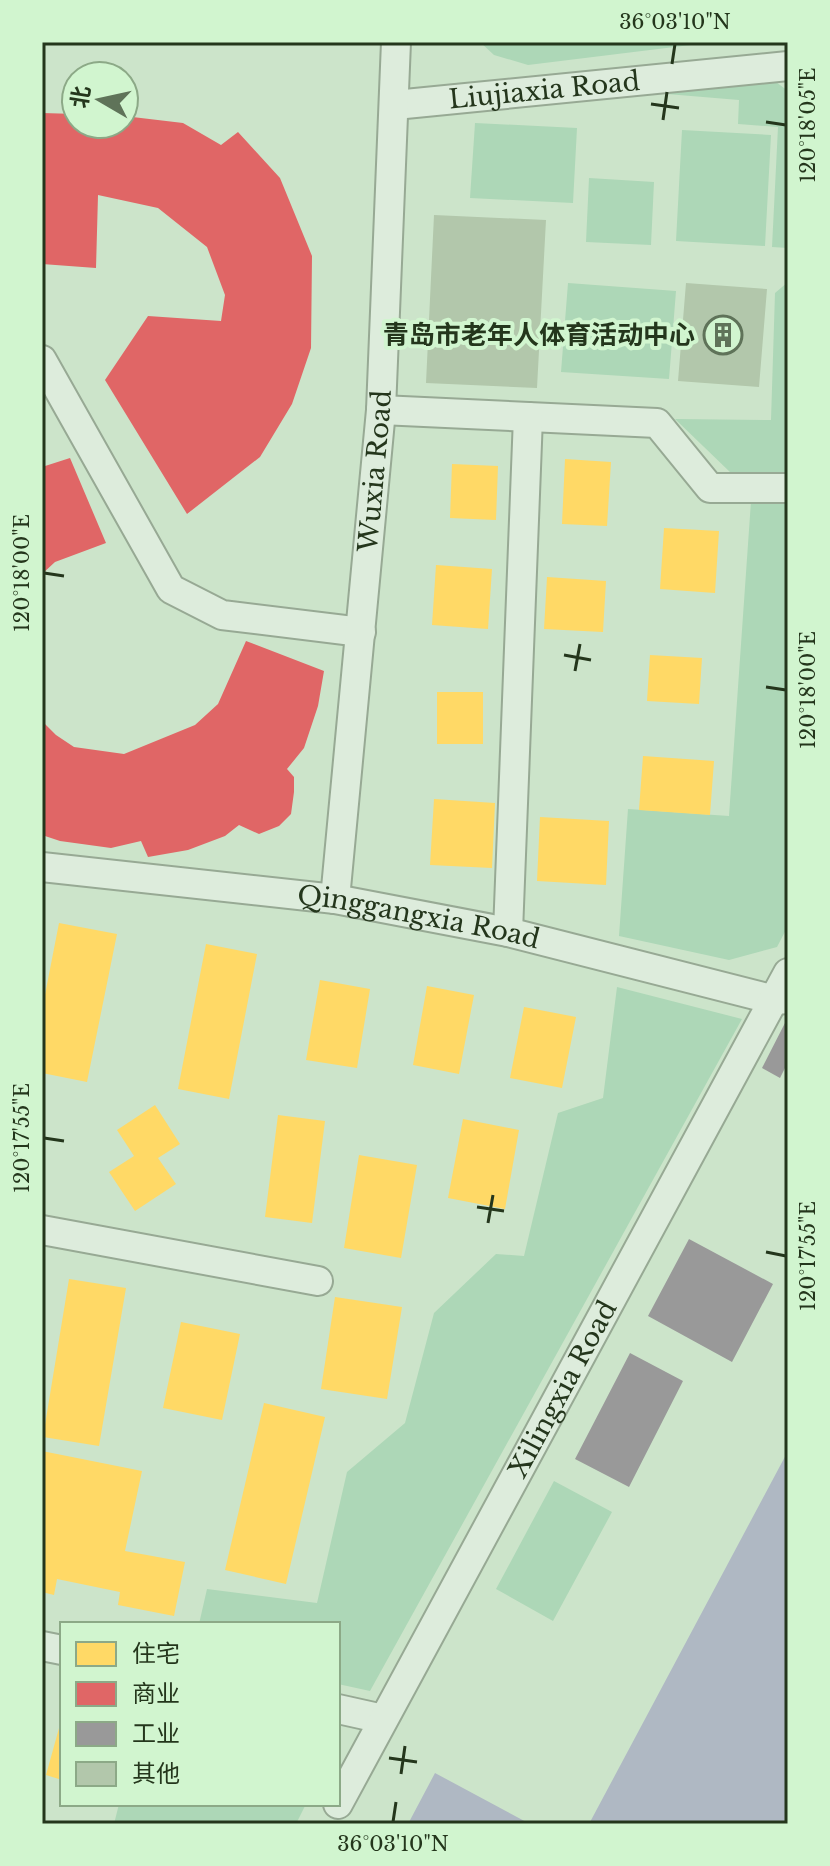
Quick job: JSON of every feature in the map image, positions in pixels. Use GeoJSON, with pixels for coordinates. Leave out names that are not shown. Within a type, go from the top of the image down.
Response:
{"type":"FeatureCollection","features":[{"type":"Feature","properties":{"kind":"street","name":"Wuxia Road"},"geometry":{"type":"LineString","coordinates":[[335,899],[381,410],[396,42]]}},
{"type":"Feature","properties":{"kind":"street","name":"Liujiaxia Road"},"geometry":{"type":"LineString","coordinates":[[395,105],[788,66]]}},
{"type":"Feature","properties":{"kind":"street"},"geometry":{"type":"LineString","coordinates":[[42,360],[171,589],[222,615],[361,632]]}},
{"type":"Feature","properties":{"kind":"street"},"geometry":{"type":"LineString","coordinates":[[381,410],[657,423],[710,488],[788,488]]}},
{"type":"Feature","properties":{"kind":"street"},"geometry":{"type":"LineString","coordinates":[[508,932],[528,417]]}},
{"type":"Feature","properties":{"kind":"street","name":"Qinggangxia Road"},"geometry":{"type":"LineString","coordinates":[[42,867],[335,899],[508,932],[782,999]]}},
{"type":"Feature","properties":{"kind":"street","name":"Xilingxia Road"},"geometry":{"type":"LineString","coordinates":[[340,1800],[782,999],[788,973]]}},
{"type":"Feature","properties":{"kind":"street"},"geometry":{"type":"LineString","coordinates":[[42,1230],[318,1281]]}},
{"type":"Feature","properties":{"kind":"street"},"geometry":{"type":"LineString","coordinates":[[340,1709],[383,1719]]}},
{"type":"Feature","properties":{"kind":"street","name":"Xilingxia Road"},"geometry":{"type":"LineString","coordinates":[[327,1824],[337,1806]]}},
{"type":"Feature","properties":{"kind":"green space"},"geometry":{"type":"Polygon","coordinates":[[[480,42],[715,42],[528,65],[494,55],[480,42]]]}},
{"type":"Feature","properties":{"kind":"green space"},"geometry":{"type":"Polygon","coordinates":[[[749,80],[776,82],[788,91],[788,248],[772,247],[778,127],[738,124],[739,100],[655,93],[749,80]]]}},
{"type":"Feature","properties":{"kind":"green space"},"geometry":{"type":"Polygon","coordinates":[[[475,123],[577,128],[573,203],[470,198],[475,123]]]}},
{"type":"Feature","properties":{"kind":"green space"},"geometry":{"type":"Polygon","coordinates":[[[682,130],[771,135],[765,246],[676,241],[682,130]]]}},
{"type":"Feature","properties":{"kind":"green space"},"geometry":{"type":"Polygon","coordinates":[[[589,178],[654,182],[651,245],[586,242],[589,178]]]}},
{"type":"Feature","properties":{"kind":"green space"},"geometry":{"type":"Polygon","coordinates":[[[788,282],[788,474],[731,473],[675,419],[771,420],[775,293],[788,282]]]}},
{"type":"Feature","properties":{"kind":"green space"},"geometry":{"type":"Polygon","coordinates":[[[568,283],[676,291],[669,379],[561,372],[568,283]]]}},
{"type":"Feature","properties":{"kind":"green space"},"geometry":{"type":"Polygon","coordinates":[[[752,487],[788,489],[788,926],[777,947],[729,960],[619,936],[628,809],[729,816],[752,487]]]}},
{"type":"Feature","properties":{"kind":"green space"},"geometry":{"type":"Polygon","coordinates":[[[617,987],[742,1019],[370,1691],[340,1684],[340,1622],[199,1622],[207,1589],[317,1603],[347,1472],[405,1423],[434,1313],[496,1254],[524,1256],[558,1113],[603,1098],[617,987]]]}},
{"type":"Feature","properties":{"kind":"green space"},"geometry":{"type":"Polygon","coordinates":[[[554,1481],[612,1512],[553,1621],[496,1589],[554,1481]]]}},
{"type":"Feature","properties":{"kind":"green space"},"geometry":{"type":"Polygon","coordinates":[[[118,1806],[305,1806],[296,1824],[114,1824],[118,1806]]]}},
{"type":"Feature","properties":{"kind":"shaded area"},"geometry":{"type":"Polygon","coordinates":[[[788,1451],[788,1824],[589,1824],[788,1451]]]}},
{"type":"Feature","properties":{"kind":"shaded area"},"geometry":{"type":"Polygon","coordinates":[[[435,1773],[530,1824],[408,1824],[435,1773]]]}},
{"type":"Feature","properties":{"kind":"building: 住宅"},"geometry":{"type":"Polygon","coordinates":[[[565,459],[611,462],[607,526],[562,524],[565,459]]]}},
{"type":"Feature","properties":{"kind":"building: 住宅"},"geometry":{"type":"Polygon","coordinates":[[[452,464],[498,466],[496,520],[450,518],[452,464]]]}},
{"type":"Feature","properties":{"kind":"building: 住宅"},"geometry":{"type":"Polygon","coordinates":[[[664,528],[719,531],[715,593],[660,589],[664,528]]]}},
{"type":"Feature","properties":{"kind":"building: 住宅"},"geometry":{"type":"Polygon","coordinates":[[[436,565],[492,569],[488,629],[432,625],[436,565]]]}},
{"type":"Feature","properties":{"kind":"building: 住宅"},"geometry":{"type":"Polygon","coordinates":[[[547,577],[606,581],[603,632],[544,629],[547,577]]]}},
{"type":"Feature","properties":{"kind":"building: 住宅"},"geometry":{"type":"Polygon","coordinates":[[[650,655],[702,658],[699,704],[647,701],[650,655]]]}},
{"type":"Feature","properties":{"kind":"building: 住宅"},"geometry":{"type":"Polygon","coordinates":[[[437,692],[483,692],[483,744],[437,744],[437,692]]]}},
{"type":"Feature","properties":{"kind":"building: 住宅"},"geometry":{"type":"Polygon","coordinates":[[[643,756],[714,761],[710,815],[639,810],[643,756]]]}},
{"type":"Feature","properties":{"kind":"building: 住宅"},"geometry":{"type":"Polygon","coordinates":[[[434,799],[495,803],[492,868],[430,865],[434,799]]]}},
{"type":"Feature","properties":{"kind":"building: 住宅"},"geometry":{"type":"Polygon","coordinates":[[[540,817],[609,821],[606,885],[537,881],[540,817]]]}},
{"type":"Feature","properties":{"kind":"building: 住宅"},"geometry":{"type":"Polygon","coordinates":[[[59,923],[117,934],[87,1082],[42,1073],[42,1010],[59,923]]]}},
{"type":"Feature","properties":{"kind":"building: 住宅"},"geometry":{"type":"Polygon","coordinates":[[[206,944],[257,954],[229,1099],[178,1089],[206,944]]]}},
{"type":"Feature","properties":{"kind":"building: 住宅"},"geometry":{"type":"Polygon","coordinates":[[[320,980],[370,989],[357,1068],[306,1060],[320,980]]]}},
{"type":"Feature","properties":{"kind":"building: 住宅"},"geometry":{"type":"Polygon","coordinates":[[[427,986],[474,995],[459,1074],[413,1065],[427,986]]]}},
{"type":"Feature","properties":{"kind":"building: 住宅"},"geometry":{"type":"Polygon","coordinates":[[[524,1007],[576,1017],[562,1088],[510,1078],[524,1007]]]}},
{"type":"Feature","properties":{"kind":"building: 住宅"},"geometry":{"type":"Polygon","coordinates":[[[155,1105],[180,1144],[158,1158],[176,1184],[135,1211],[109,1172],[134,1156],[117,1130],[155,1105]]]}},
{"type":"Feature","properties":{"kind":"building: 住宅"},"geometry":{"type":"Polygon","coordinates":[[[278,1115],[325,1121],[312,1223],[265,1217],[278,1115]]]}},
{"type":"Feature","properties":{"kind":"building: 住宅"},"geometry":{"type":"Polygon","coordinates":[[[463,1119],[519,1130],[505,1209],[448,1198],[463,1119]]]}},
{"type":"Feature","properties":{"kind":"building: 住宅"},"geometry":{"type":"Polygon","coordinates":[[[359,1155],[417,1165],[401,1258],[344,1248],[359,1155]]]}},
{"type":"Feature","properties":{"kind":"building: 住宅"},"geometry":{"type":"Polygon","coordinates":[[[69,1279],[126,1288],[99,1446],[43,1437],[69,1279]]]}},
{"type":"Feature","properties":{"kind":"building: 住宅"},"geometry":{"type":"Polygon","coordinates":[[[335,1297],[402,1307],[387,1399],[321,1389],[335,1297]]]}},
{"type":"Feature","properties":{"kind":"building: 住宅"},"geometry":{"type":"Polygon","coordinates":[[[181,1322],[240,1334],[222,1420],[163,1408],[181,1322]]]}},
{"type":"Feature","properties":{"kind":"building: 住宅"},"geometry":{"type":"Polygon","coordinates":[[[264,1403],[325,1417],[286,1584],[225,1570],[264,1403]]]}},
{"type":"Feature","properties":{"kind":"building: 住宅"},"geometry":{"type":"Polygon","coordinates":[[[42,1451],[142,1471],[125,1551],[185,1562],[174,1616],[118,1605],[120,1592],[57,1579],[54,1595],[42,1592],[42,1451]]]}},
{"type":"Feature","properties":{"kind":"building: 住宅"},"geometry":{"type":"Polygon","coordinates":[[[60,1725],[60,1779],[46,1775],[60,1725]]]}},
{"type":"Feature","properties":{"kind":"building: 商业"},"geometry":{"type":"Polygon","coordinates":[[[42,113],[60,114],[60,140],[140,140],[140,118],[183,123],[221,145],[238,132],[280,178],[312,256],[311,348],[292,404],[260,457],[187,514],[105,380],[148,316],[221,321],[225,295],[207,247],[158,208],[98,195],[96,268],[42,264],[42,113]]]}},
{"type":"Feature","properties":{"kind":"building: 商业"},"geometry":{"type":"Polygon","coordinates":[[[70,458],[106,543],[55,562],[42,574],[42,467],[70,458]]]}},
{"type":"Feature","properties":{"kind":"building: 商业"},"geometry":{"type":"Polygon","coordinates":[[[246,641],[324,671],[318,706],[304,748],[287,769],[294,777],[291,814],[279,826],[259,834],[239,825],[225,836],[188,850],[148,857],[141,841],[111,848],[60,841],[42,835],[42,721],[74,747],[124,754],[195,725],[218,704],[246,641]]]}},
{"type":"Feature","properties":{"kind":"building: 工业"},"geometry":{"type":"Polygon","coordinates":[[[786,1021],[788,1062],[780,1078],[762,1068],[786,1021]]]}},
{"type":"Feature","properties":{"kind":"building: 工业"},"geometry":{"type":"Polygon","coordinates":[[[689,1239],[773,1284],[732,1362],[648,1316],[689,1239]]]}},
{"type":"Feature","properties":{"kind":"building: 工业"},"geometry":{"type":"Polygon","coordinates":[[[630,1353],[683,1381],[629,1487],[575,1459],[630,1353]]]}},
{"type":"Feature","properties":{"kind":"building: 其他"},"geometry":{"type":"Polygon","coordinates":[[[434,215],[546,220],[537,388],[426,383],[434,215]]]}},
{"type":"Feature","properties":{"kind":"building: 其他","name":"青岛市老年人体育活动中心"},"geometry":{"type":"Polygon","coordinates":[[[686,283],[767,289],[759,387],[678,381],[686,283]]]}},
{"type":"Feature","properties":{"kind":"place","name":"青岛市老年人体育活动中心"},"geometry":{"type":"Point","coordinates":[723,335]}}]}
